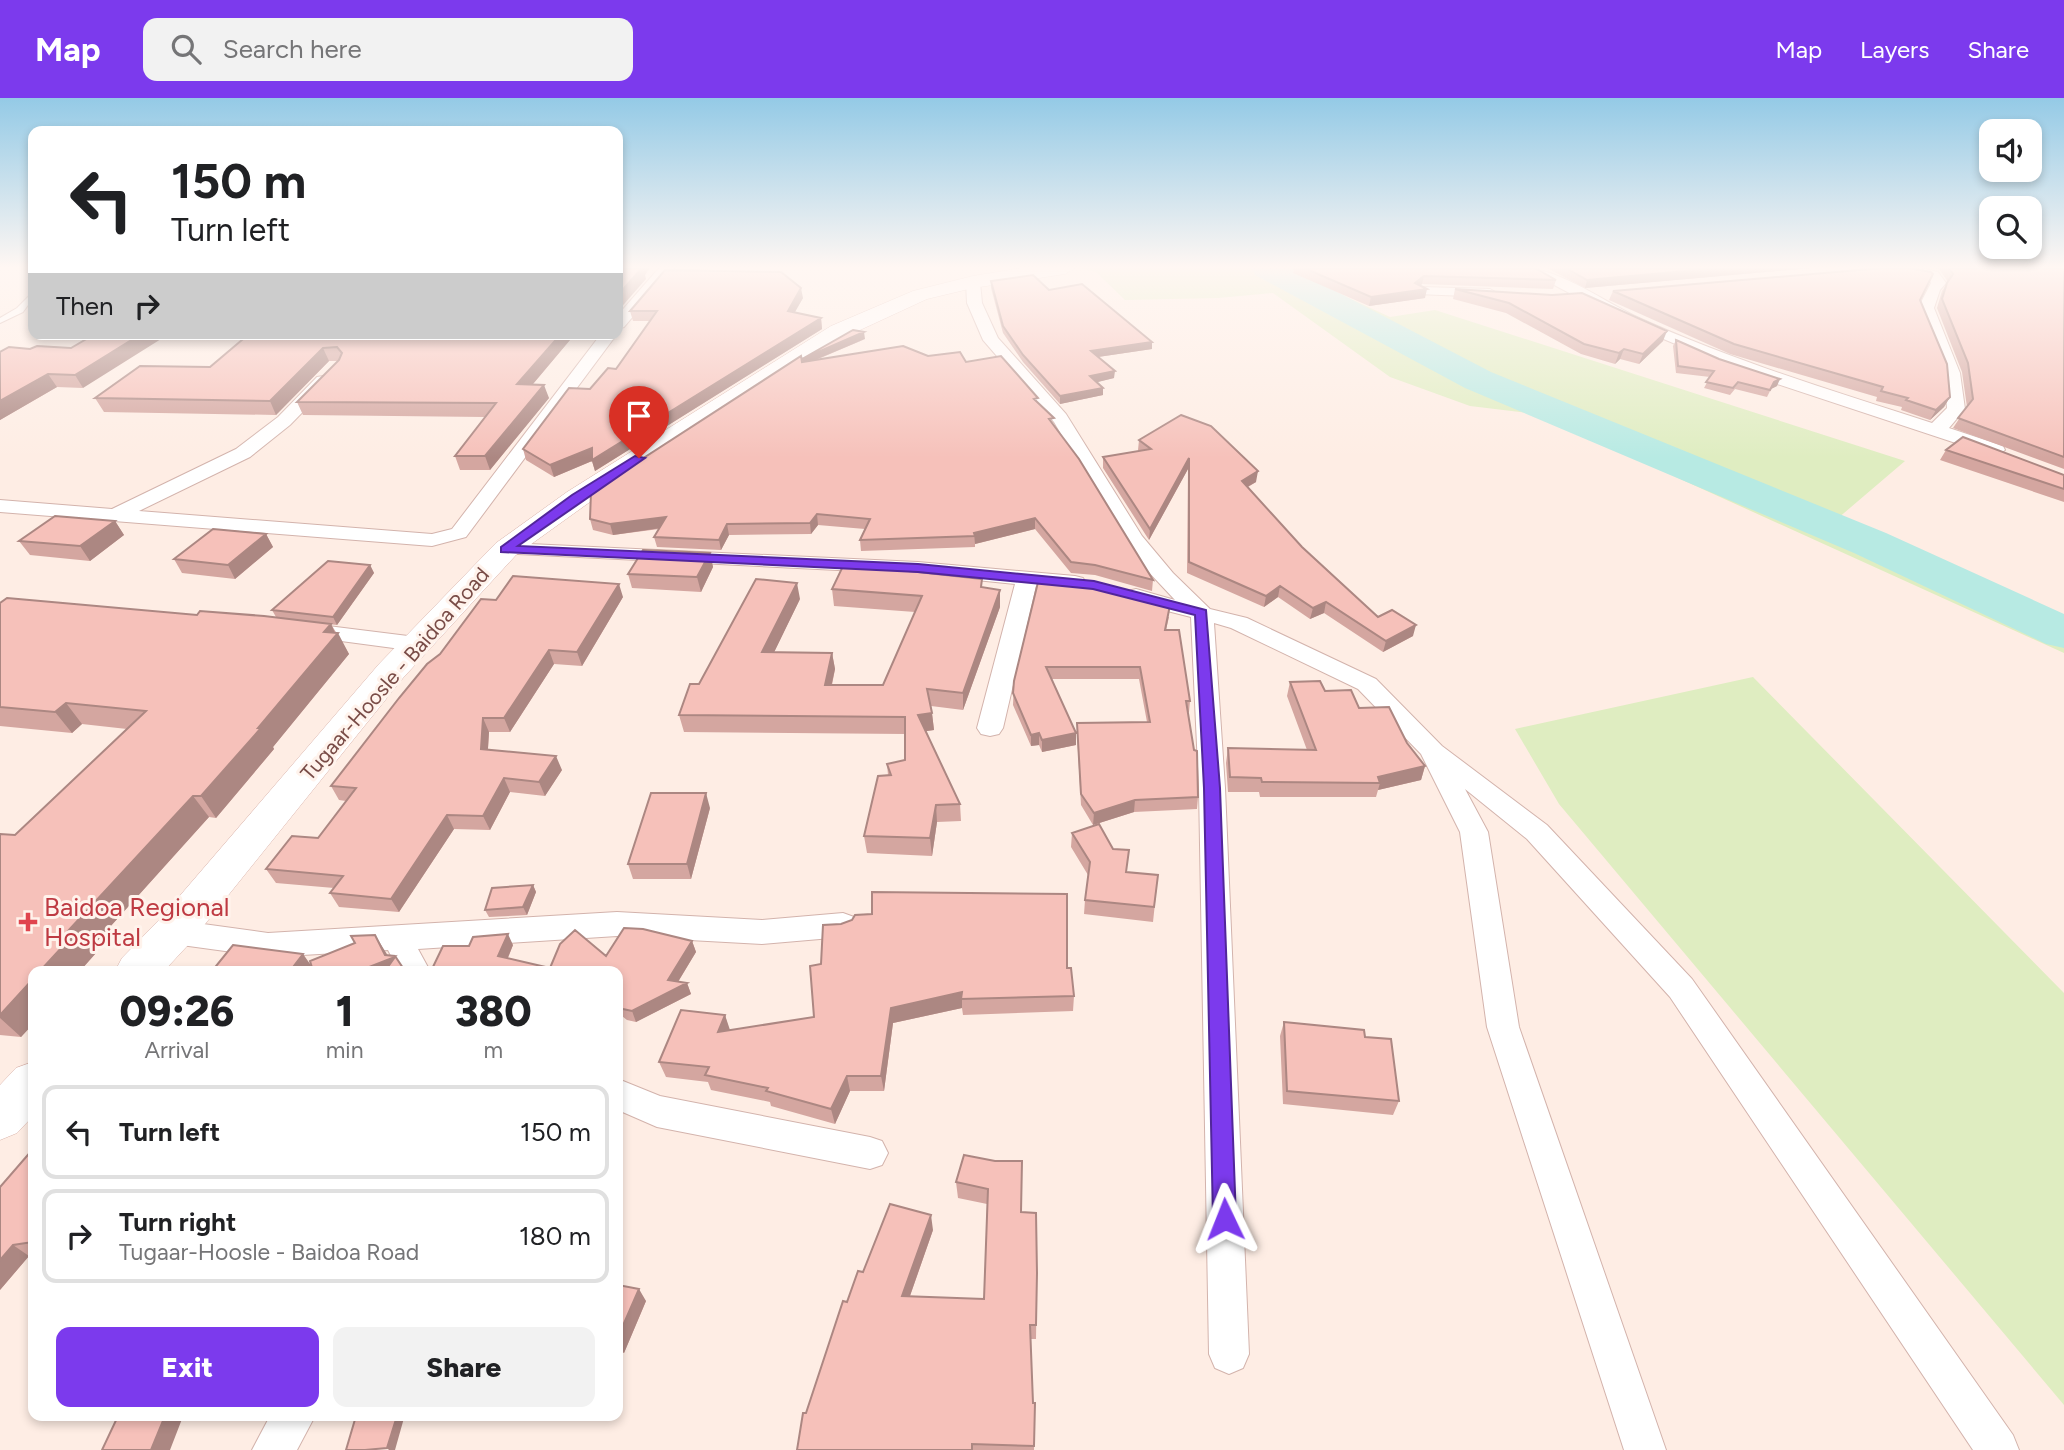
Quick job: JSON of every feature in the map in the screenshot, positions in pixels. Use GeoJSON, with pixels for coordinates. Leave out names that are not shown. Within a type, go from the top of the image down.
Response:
{"type":"FeatureCollection","features":[{"type":"Feature","properties":{"kind":"main road","name":"Tugaar-Hoosle - Baidoa Road"},"geometry":{"type":"LineString","coordinates":[[142,966],[174,932],[416,644],[506,549],[577,498],[788,361],[839,331]]}},
{"type":"Feature","properties":{"kind":"main road"},"geometry":{"type":"LineString","coordinates":[[0,1118],[28,1088]]}},
{"type":"Feature","properties":{"kind":"street"},"geometry":{"type":"LineString","coordinates":[[986,331],[1011,366],[1060,417],[1145,555],[1202,612],[1212,788],[1228,1353]]}},
{"type":"Feature","properties":{"kind":"street"},"geometry":{"type":"LineString","coordinates":[[1657,331],[1749,369],[1935,428],[2009,456]]}},
{"type":"Feature","properties":{"kind":"street"},"geometry":{"type":"LineString","coordinates":[[1935,331],[1952,373],[1956,409],[1942,425],[1935,428]]}},
{"type":"Feature","properties":{"kind":"street"},"geometry":{"type":"LineString","coordinates":[[0,506],[432,540],[459,533],[604,340]]}},
{"type":"Feature","properties":{"kind":"street"},"geometry":{"type":"LineString","coordinates":[[114,515],[243,453],[284,421],[337,367]]}},
{"type":"Feature","properties":{"kind":"street"},"geometry":{"type":"LineString","coordinates":[[506,549],[918,568],[1100,586],[1239,622],[1367,684],[1431,749],[1537,832],[1681,988],[1998,1450]]}},
{"type":"Feature","properties":{"kind":"street"},"geometry":{"type":"LineString","coordinates":[[990,728],[1027,578]]}},
{"type":"Feature","properties":{"kind":"street"},"geometry":{"type":"LineString","coordinates":[[276,627],[416,644]]}},
{"type":"Feature","properties":{"kind":"street"},"geometry":{"type":"LineString","coordinates":[[1431,749],[1474,832],[1503,1027],[1645,1450]]}},
{"type":"Feature","properties":{"kind":"street"},"geometry":{"type":"LineString","coordinates":[[174,932],[268,945],[617,924],[762,932],[843,925]]}},
{"type":"Feature","properties":{"kind":"street"},"geometry":{"type":"LineString","coordinates":[[397,938],[412,966]]}},
{"type":"Feature","properties":{"kind":"street"},"geometry":{"type":"LineString","coordinates":[[623,1096],[657,1111],[870,1153]]}},
{"type":"Feature","properties":{"kind":"street"},"geometry":{"type":"LineString","coordinates":[[273,1450],[291,1421]]}},
{"type":"Feature","properties":{"kind":"green space"},"geometry":{"type":"Polygon","coordinates":[[[1326,331],[1501,331],[1905,461],[1837,519],[2064,627],[2064,653],[1537,414],[1470,406],[1390,377],[1326,331]]]}},
{"type":"Feature","properties":{"kind":"green space"},"geometry":{"type":"Polygon","coordinates":[[[1753,677],[2064,993],[2064,1405],[1559,804],[1515,729],[1753,677]]]}},
{"type":"Feature","properties":{"kind":"building"},"geometry":{"type":"Polygon","coordinates":[[[643,331],[800,331],[592,460],[592,448],[550,465],[523,449],[569,388],[590,389],[608,368],[616,369],[643,331]]]}},
{"type":"Feature","properties":{"kind":"building"},"geometry":{"type":"Polygon","coordinates":[[[851,331],[864,332],[802,359],[851,331]]]}},
{"type":"Feature","properties":{"kind":"building"},"geometry":{"type":"Polygon","coordinates":[[[1007,331],[1139,331],[1152,342],[1091,351],[1115,371],[1090,376],[1103,388],[1060,396],[1023,355],[1007,331]]]}},
{"type":"Feature","properties":{"kind":"building"},"geometry":{"type":"Polygon","coordinates":[[[1560,331],[1667,331],[1643,354],[1624,349],[1619,353],[1584,344],[1560,331]]]}},
{"type":"Feature","properties":{"kind":"building"},"geometry":{"type":"Polygon","coordinates":[[[1705,331],[1933,331],[1947,364],[1950,397],[1936,410],[1906,400],[1908,398],[1881,391],[1883,387],[1734,344],[1705,331]]]}},
{"type":"Feature","properties":{"kind":"building"},"geometry":{"type":"Polygon","coordinates":[[[1955,331],[2064,331],[2064,457],[1958,418],[1973,399],[1968,363],[1955,331]]]}},
{"type":"Feature","properties":{"kind":"building"},"geometry":{"type":"Polygon","coordinates":[[[85,340],[131,340],[75,375],[48,374],[0,401],[0,352],[9,347],[71,348],[85,340]]]}},
{"type":"Feature","properties":{"kind":"building"},"geometry":{"type":"Polygon","coordinates":[[[242,340],[556,340],[517,384],[544,385],[485,456],[455,456],[496,403],[297,402],[339,360],[342,353],[337,347],[323,348],[270,401],[95,398],[140,366],[210,367],[242,340]]]}},
{"type":"Feature","properties":{"kind":"building"},"geometry":{"type":"Polygon","coordinates":[[[1676,340],[1719,359],[1780,379],[1774,382],[1770,390],[1738,382],[1733,388],[1706,382],[1714,371],[1678,366],[1676,340]]]}},
{"type":"Feature","properties":{"kind":"building"},"geometry":{"type":"Polygon","coordinates":[[[903,346],[928,356],[960,352],[966,362],[1001,356],[1038,398],[1034,399],[1054,418],[1049,419],[1079,459],[1153,580],[1095,565],[1071,562],[1035,518],[974,533],[975,536],[860,540],[870,519],[817,514],[810,523],[727,524],[719,540],[654,537],[666,517],[610,524],[590,519],[591,492],[801,356],[802,362],[903,346]]]}},
{"type":"Feature","properties":{"kind":"building"},"geometry":{"type":"Polygon","coordinates":[[[1181,415],[1211,426],[1258,471],[1242,481],[1302,547],[1378,617],[1392,610],[1416,625],[1386,641],[1326,602],[1313,608],[1280,586],[1266,596],[1189,562],[1189,458],[1150,529],[1103,457],[1151,449],[1139,440],[1181,415]]]}},
{"type":"Feature","properties":{"kind":"building"},"geometry":{"type":"Polygon","coordinates":[[[1963,437],[2064,475],[2064,489],[1946,450],[1963,437]]]}},
{"type":"Feature","properties":{"kind":"building"},"geometry":{"type":"Polygon","coordinates":[[[55,516],[115,521],[80,546],[19,541],[55,516]]]}},
{"type":"Feature","properties":{"kind":"building"},"geometry":{"type":"Polygon","coordinates":[[[213,529],[266,534],[228,565],[174,559],[213,529]]]}},
{"type":"Feature","properties":{"kind":"building"},"geometry":{"type":"Polygon","coordinates":[[[643,550],[710,553],[697,577],[628,574],[643,550]]]}},
{"type":"Feature","properties":{"kind":"building"},"geometry":{"type":"Polygon","coordinates":[[[328,561],[370,565],[333,617],[272,610],[328,561]]]}},
{"type":"Feature","properties":{"kind":"building"},"geometry":{"type":"Polygon","coordinates":[[[844,564],[982,579],[981,587],[1000,590],[963,693],[927,689],[932,713],[918,715],[960,804],[936,805],[930,838],[864,836],[878,776],[891,775],[887,764],[905,760],[905,717],[679,715],[690,684],[699,684],[756,579],[797,583],[762,652],[832,653],[825,685],[883,685],[922,596],[832,589],[844,564]]]}},
{"type":"Feature","properties":{"kind":"building"},"geometry":{"type":"Polygon","coordinates":[[[513,576],[619,584],[577,652],[549,650],[504,718],[483,718],[481,749],[556,756],[539,782],[504,778],[483,816],[447,815],[391,899],[330,893],[343,876],[266,869],[292,836],[318,838],[356,788],[331,786],[427,664],[440,654],[481,599],[496,600],[513,576]]]}},
{"type":"Feature","properties":{"kind":"building"},"geometry":{"type":"Polygon","coordinates":[[[1039,578],[1088,583],[1168,602],[1170,605],[1165,630],[1179,630],[1190,701],[1186,701],[1194,750],[1197,751],[1198,797],[1135,800],[1094,813],[1081,794],[1077,723],[1150,722],[1140,667],[1046,667],[1076,733],[1042,740],[1039,733],[1031,735],[1013,693],[1039,578]]]}},
{"type":"Feature","properties":{"kind":"building"},"geometry":{"type":"Polygon","coordinates":[[[7,598],[197,615],[200,611],[264,616],[331,624],[324,632],[338,633],[258,728],[261,728],[201,796],[193,796],[67,932],[76,932],[45,966],[28,966],[28,984],[0,1015],[0,834],[15,835],[146,711],[66,703],[55,712],[0,707],[0,603],[7,598]]]}},
{"type":"Feature","properties":{"kind":"building"},"geometry":{"type":"Polygon","coordinates":[[[1320,681],[1325,691],[1351,690],[1359,708],[1389,707],[1407,743],[1425,766],[1378,777],[1380,783],[1262,782],[1261,778],[1230,777],[1228,748],[1316,750],[1290,682],[1320,681]]]}},
{"type":"Feature","properties":{"kind":"building"},"geometry":{"type":"Polygon","coordinates":[[[651,793],[706,793],[687,864],[628,864],[651,793]]]}},
{"type":"Feature","properties":{"kind":"building"},"geometry":{"type":"Polygon","coordinates":[[[1099,824],[1113,849],[1129,850],[1126,872],[1158,875],[1154,907],[1085,900],[1090,862],[1072,833],[1099,824]]]}},
{"type":"Feature","properties":{"kind":"building"},"geometry":{"type":"Polygon","coordinates":[[[533,885],[523,907],[485,910],[492,888],[533,885]]]}},
{"type":"Feature","properties":{"kind":"building"},"geometry":{"type":"Polygon","coordinates":[[[872,892],[1067,894],[1067,968],[1071,968],[1074,996],[961,999],[962,992],[891,1008],[881,1076],[847,1076],[831,1109],[766,1091],[768,1088],[705,1075],[709,1067],[659,1062],[681,1010],[725,1015],[718,1032],[814,1017],[810,966],[821,964],[823,925],[841,924],[852,920],[855,915],[872,914],[872,892]]]}},
{"type":"Feature","properties":{"kind":"building"},"geometry":{"type":"Polygon","coordinates":[[[624,928],[643,929],[692,941],[668,980],[687,983],[632,1011],[623,1009],[623,966],[551,966],[560,944],[575,930],[606,956],[624,928]]]}},
{"type":"Feature","properties":{"kind":"building"},"geometry":{"type":"Polygon","coordinates":[[[508,934],[498,956],[541,966],[433,966],[443,946],[469,946],[473,937],[508,934]]]}},
{"type":"Feature","properties":{"kind":"building"},"geometry":{"type":"Polygon","coordinates":[[[375,935],[385,955],[395,956],[402,966],[389,966],[395,957],[372,966],[312,966],[310,961],[355,943],[351,936],[375,935]]]}},
{"type":"Feature","properties":{"kind":"building"},"geometry":{"type":"Polygon","coordinates":[[[233,945],[303,954],[294,966],[216,966],[233,945]]]}},
{"type":"Feature","properties":{"kind":"building"},"geometry":{"type":"Polygon","coordinates":[[[1284,1022],[1364,1030],[1365,1037],[1391,1039],[1399,1101],[1287,1091],[1284,1022]]]}},
{"type":"Feature","properties":{"kind":"building"},"geometry":{"type":"Polygon","coordinates":[[[28,1155],[28,1243],[13,1245],[0,1260],[0,1187],[28,1155]]]}},
{"type":"Feature","properties":{"kind":"building"},"geometry":{"type":"Polygon","coordinates":[[[964,1155],[995,1161],[1022,1161],[1021,1212],[1036,1213],[1036,1325],[1030,1325],[1035,1403],[1034,1446],[972,1444],[972,1450],[797,1450],[803,1413],[806,1413],[843,1301],[847,1302],[858,1271],[863,1272],[890,1204],[931,1215],[902,1296],[984,1299],[988,1189],[956,1182],[964,1155]]]}},
{"type":"Feature","properties":{"kind":"building"},"geometry":{"type":"Polygon","coordinates":[[[623,1286],[639,1289],[623,1326],[623,1286]]]}},
{"type":"Feature","properties":{"kind":"building"},"geometry":{"type":"Polygon","coordinates":[[[116,1421],[163,1421],[151,1450],[102,1450],[116,1421]]]}},
{"type":"Feature","properties":{"kind":"building"},"geometry":{"type":"Polygon","coordinates":[[[355,1421],[395,1421],[387,1448],[346,1450],[355,1421]]]}},
{"type":"Feature","properties":{"kind":"waterway"},"geometry":{"type":"LineString","coordinates":[[1385,331],[1478,380],[1870,543],[2064,633]]}},
{"type":"Feature","properties":{"kind":"place","name":"Baidoa Regional Hospital"},"geometry":{"type":"Point","coordinates":[28,922]}},
{"type":"Feature","properties":{"kind":"route"},"geometry":{"type":"LineString","coordinates":[[639,458],[506,549],[918,568],[1094,585],[1202,612],[1212,788],[1225,1219]]}}]}
